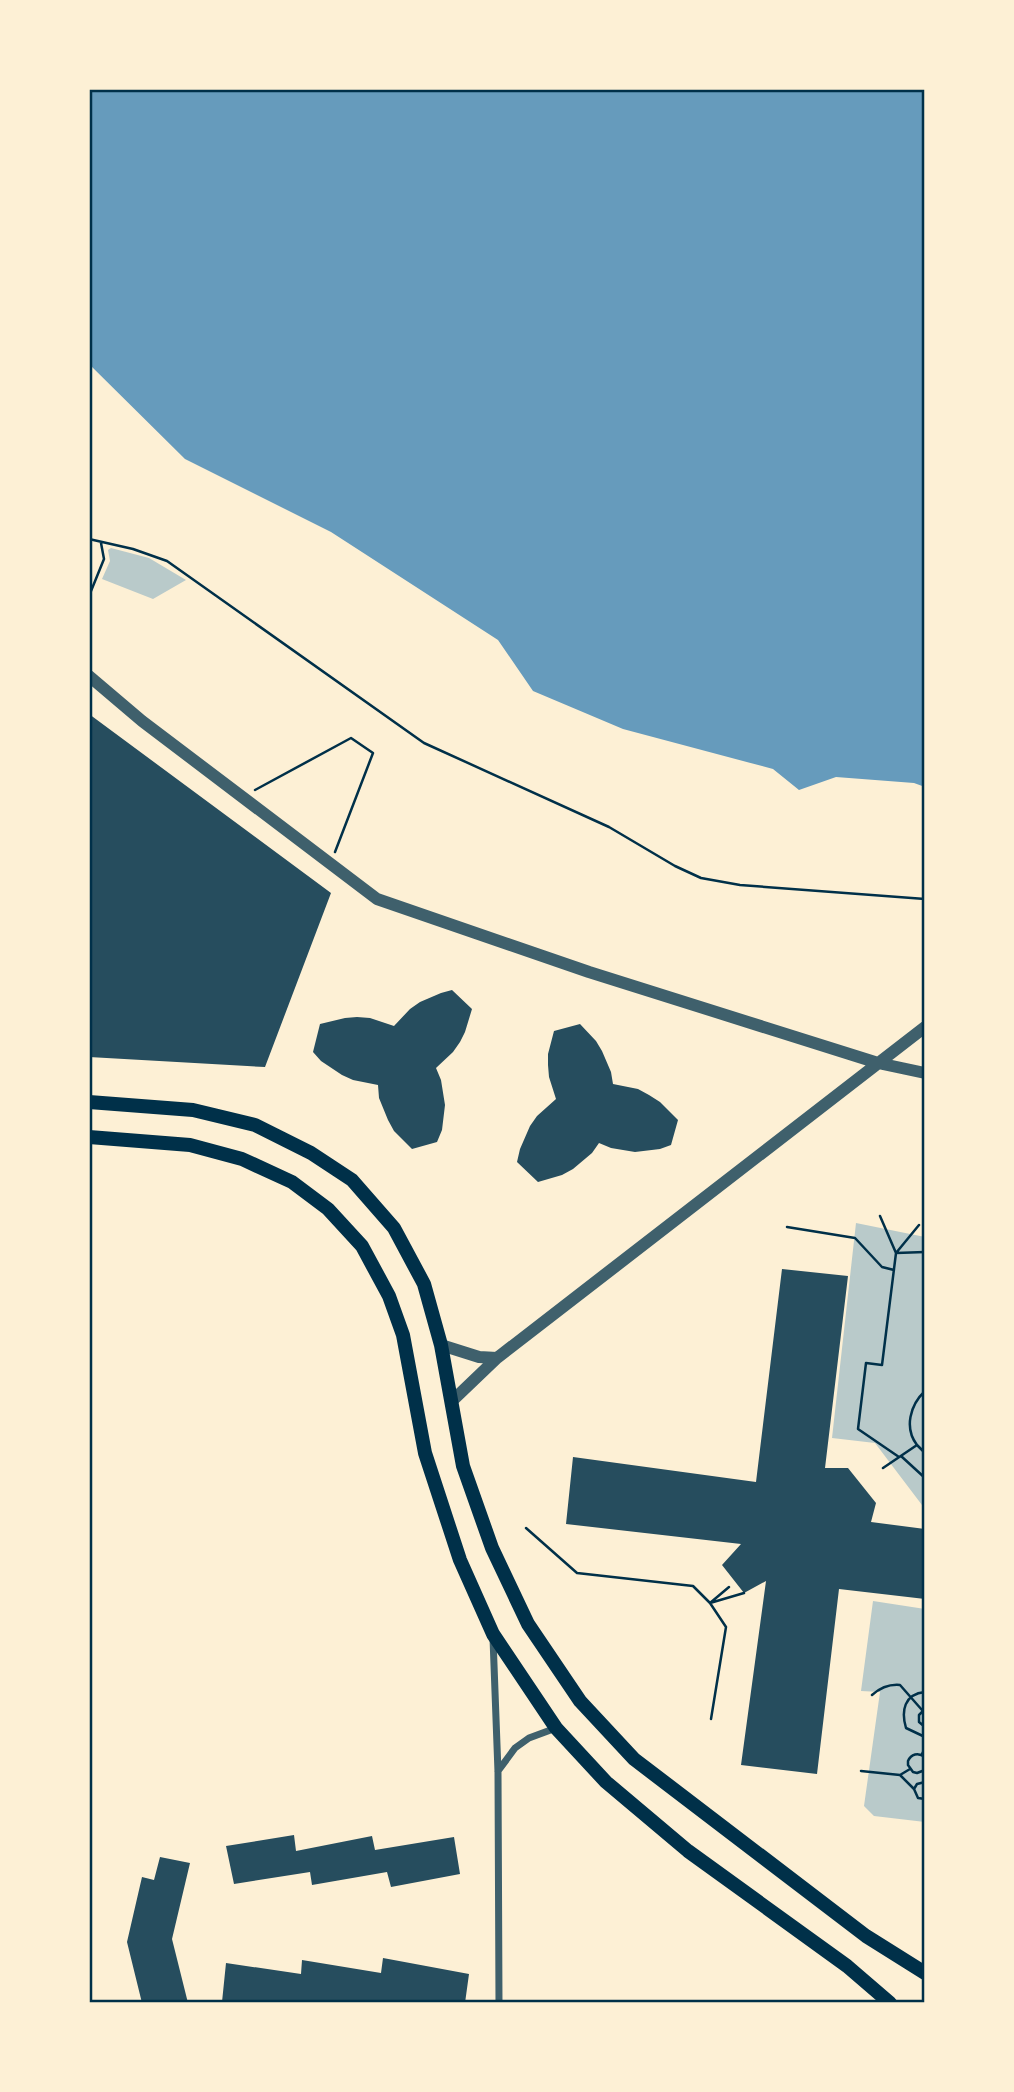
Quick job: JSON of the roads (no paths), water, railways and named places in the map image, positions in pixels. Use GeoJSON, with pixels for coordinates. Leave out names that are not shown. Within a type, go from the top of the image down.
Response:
{"type":"FeatureCollection","features":[{"type":"Feature","properties":{"kind":"main road"},"geometry":{"type":"LineString","coordinates":[[89,1102],[193,1110],[255,1125],[311,1153],[352,1180],[394,1228],[424,1284],[441,1345],[464,1466],[492,1549],[528,1625],[580,1701],[634,1759],[866,1936],[925,1973]]}},
{"type":"Feature","properties":{"kind":"main road"},"geometry":{"type":"LineString","coordinates":[[89,1137],[190,1145],[242,1159],[292,1182],[328,1209],[362,1245],[389,1296],[403,1335],[425,1454],[460,1560],[493,1634],[556,1728],[606,1782],[688,1851],[847,1966],[890,2003]]}},
{"type":"Feature","properties":{"kind":"street"},"geometry":{"type":"LineString","coordinates":[[89,676],[142,721],[377,899],[589,972],[878,1063],[925,1073]]}},
{"type":"Feature","properties":{"kind":"street"},"geometry":{"type":"LineString","coordinates":[[451,1402],[497,1358],[925,1027]]}},
{"type":"Feature","properties":{"kind":"street"},"geometry":{"type":"LineString","coordinates":[[441,1345],[479,1357],[497,1358]]}},
{"type":"Feature","properties":{"kind":"street"},"geometry":{"type":"LineString","coordinates":[[493,1634],[498,1772],[499,2003]]}},
{"type":"Feature","properties":{"kind":"street"},"geometry":{"type":"LineString","coordinates":[[498,1772],[515,1748],[529,1738],[556,1728]]}},
{"type":"Feature","properties":{"kind":"water"},"geometry":{"type":"Polygon","coordinates":[[[89,89],[925,89],[925,787],[914,783],[836,777],[799,790],[773,769],[623,729],[533,691],[498,640],[331,532],[185,459],[89,364],[89,89]]]}}]}
